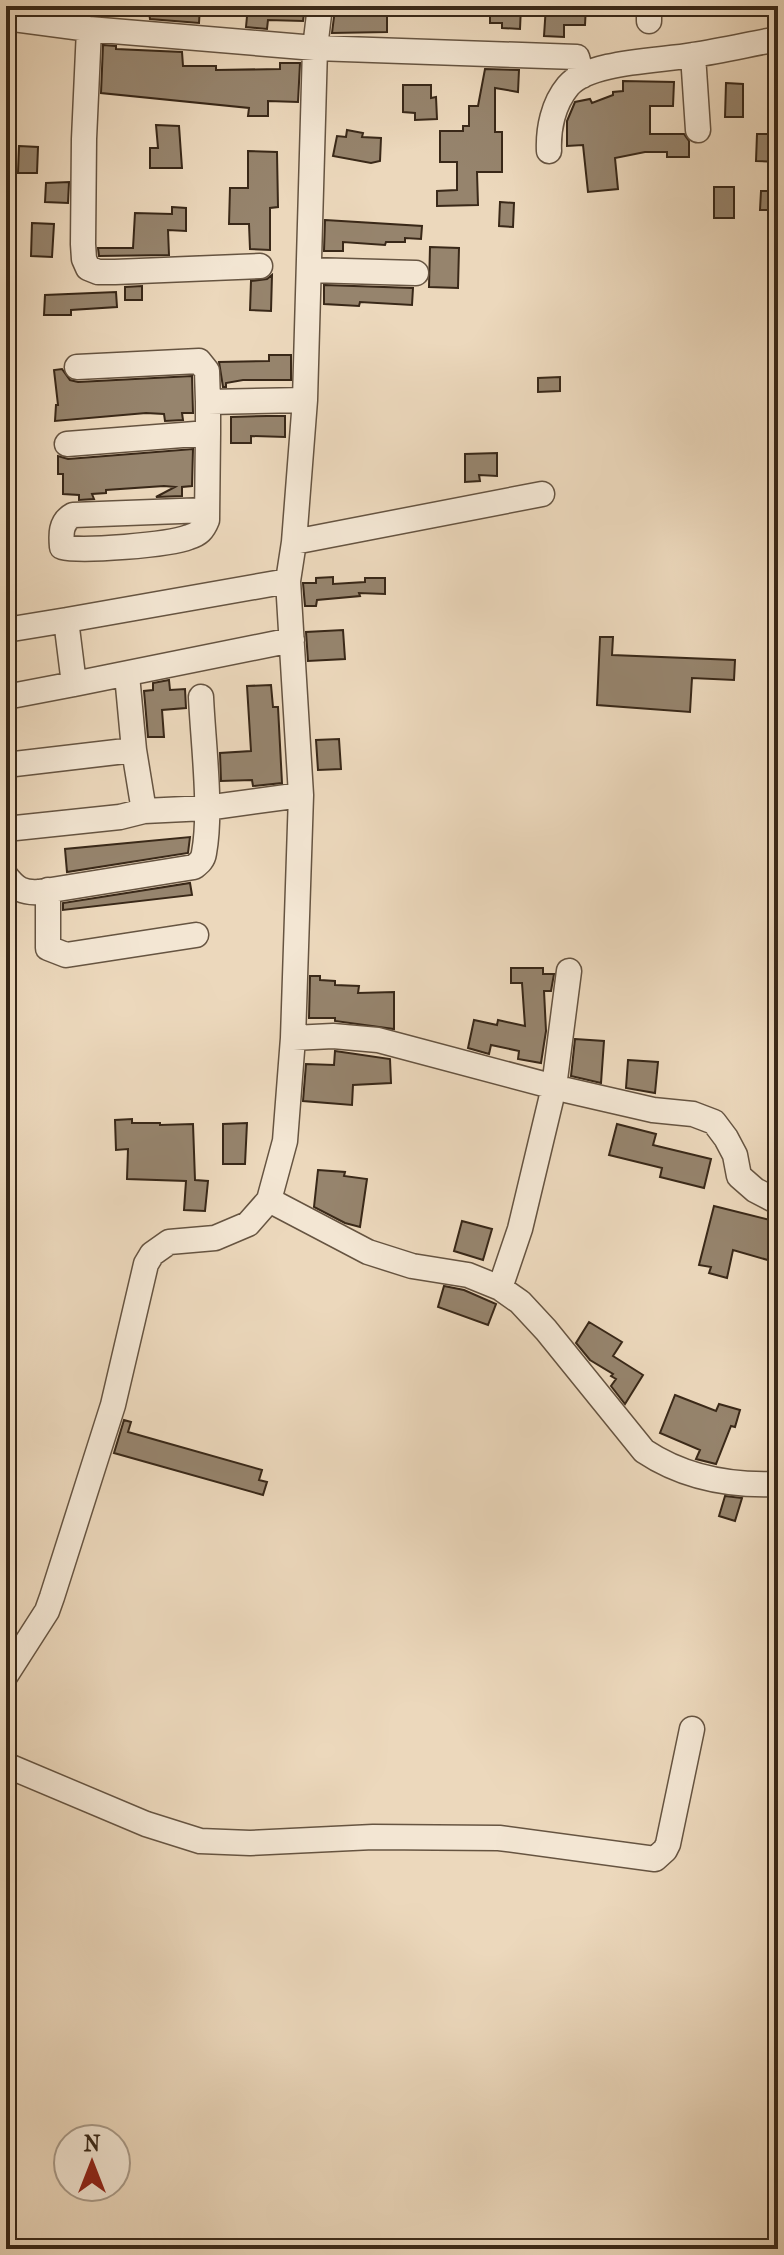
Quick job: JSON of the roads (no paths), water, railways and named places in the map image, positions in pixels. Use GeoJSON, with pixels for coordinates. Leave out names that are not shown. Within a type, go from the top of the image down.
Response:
{"type":"FeatureCollection","features":[{"type":"Feature","properties":{"kind":"street"},"geometry":{"type":"LineString","coordinates":[[6,1675],[47,1611],[52,1597],[113,1405],[146,1264],[152,1254],[169,1242],[215,1238],[248,1224],[269,1200],[285,1141],[293,1038],[301,795],[288,581],[305,400],[315,48],[320,6]]}},
{"type":"Feature","properties":{"kind":"street"},"geometry":{"type":"LineString","coordinates":[[6,18],[89,29],[580,68],[693,55],[778,39]]}},
{"type":"Feature","properties":{"kind":"street"},"geometry":{"type":"LineString","coordinates":[[89,29],[84,169],[84,259],[88,268],[98,272],[115,272],[260,266]]}},
{"type":"Feature","properties":{"kind":"street"},"geometry":{"type":"LineString","coordinates":[[693,55],[698,130]]}},
{"type":"Feature","properties":{"kind":"street"},"geometry":{"type":"LineString","coordinates":[[549,151],[548,130],[556,108],[580,68]]}},
{"type":"Feature","properties":{"kind":"street"},"geometry":{"type":"LineString","coordinates":[[309,270],[416,273]]}},
{"type":"Feature","properties":{"kind":"street"},"geometry":{"type":"LineString","coordinates":[[77,367],[199,361],[207,371],[207,510],[203,530],[180,540],[121,546],[62,547],[61,531],[73,515],[207,510]]}},
{"type":"Feature","properties":{"kind":"street"},"geometry":{"type":"LineString","coordinates":[[208,402],[305,400]]}},
{"type":"Feature","properties":{"kind":"street"},"geometry":{"type":"LineString","coordinates":[[67,444],[208,433]]}},
{"type":"Feature","properties":{"kind":"street"},"geometry":{"type":"LineString","coordinates":[[294,542],[542,494]]}},
{"type":"Feature","properties":{"kind":"street"},"geometry":{"type":"LineString","coordinates":[[6,630],[288,581]]}},
{"type":"Feature","properties":{"kind":"street"},"geometry":{"type":"LineString","coordinates":[[67,620],[74,684]]}},
{"type":"Feature","properties":{"kind":"street"},"geometry":{"type":"LineString","coordinates":[[6,697],[292,640]]}},
{"type":"Feature","properties":{"kind":"street"},"geometry":{"type":"LineString","coordinates":[[127,675],[144,811]]}},
{"type":"Feature","properties":{"kind":"street"},"geometry":{"type":"LineString","coordinates":[[6,876],[18,890],[27,893],[194,867],[201,862],[206,808],[201,697]]}},
{"type":"Feature","properties":{"kind":"street"},"geometry":{"type":"LineString","coordinates":[[6,765],[134,750]]}},
{"type":"Feature","properties":{"kind":"street"},"geometry":{"type":"LineString","coordinates":[[6,829],[301,795]]}},
{"type":"Feature","properties":{"kind":"street"},"geometry":{"type":"LineString","coordinates":[[48,890],[46,939],[48,948],[55,952],[66,955],[196,935]]}},
{"type":"Feature","properties":{"kind":"street"},"geometry":{"type":"LineString","coordinates":[[500,1288],[520,1229],[554,1087],[569,971]]}},
{"type":"Feature","properties":{"kind":"street"},"geometry":{"type":"LineString","coordinates":[[293,1038],[333,1036],[378,1040],[554,1087],[653,1110],[693,1114],[714,1122],[735,1155],[739,1176],[755,1190],[778,1202]]}},
{"type":"Feature","properties":{"kind":"street"},"geometry":{"type":"LineString","coordinates":[[269,1200],[368,1252],[412,1266],[468,1275],[500,1288],[520,1302],[546,1330],[644,1451],[665,1464],[697,1477],[778,1484]]}},
{"type":"Feature","properties":{"kind":"street"},"geometry":{"type":"LineString","coordinates":[[6,1765],[146,1824],[200,1841],[250,1843],[373,1837],[499,1838],[655,1859],[668,1844],[692,1729]]}}]}
